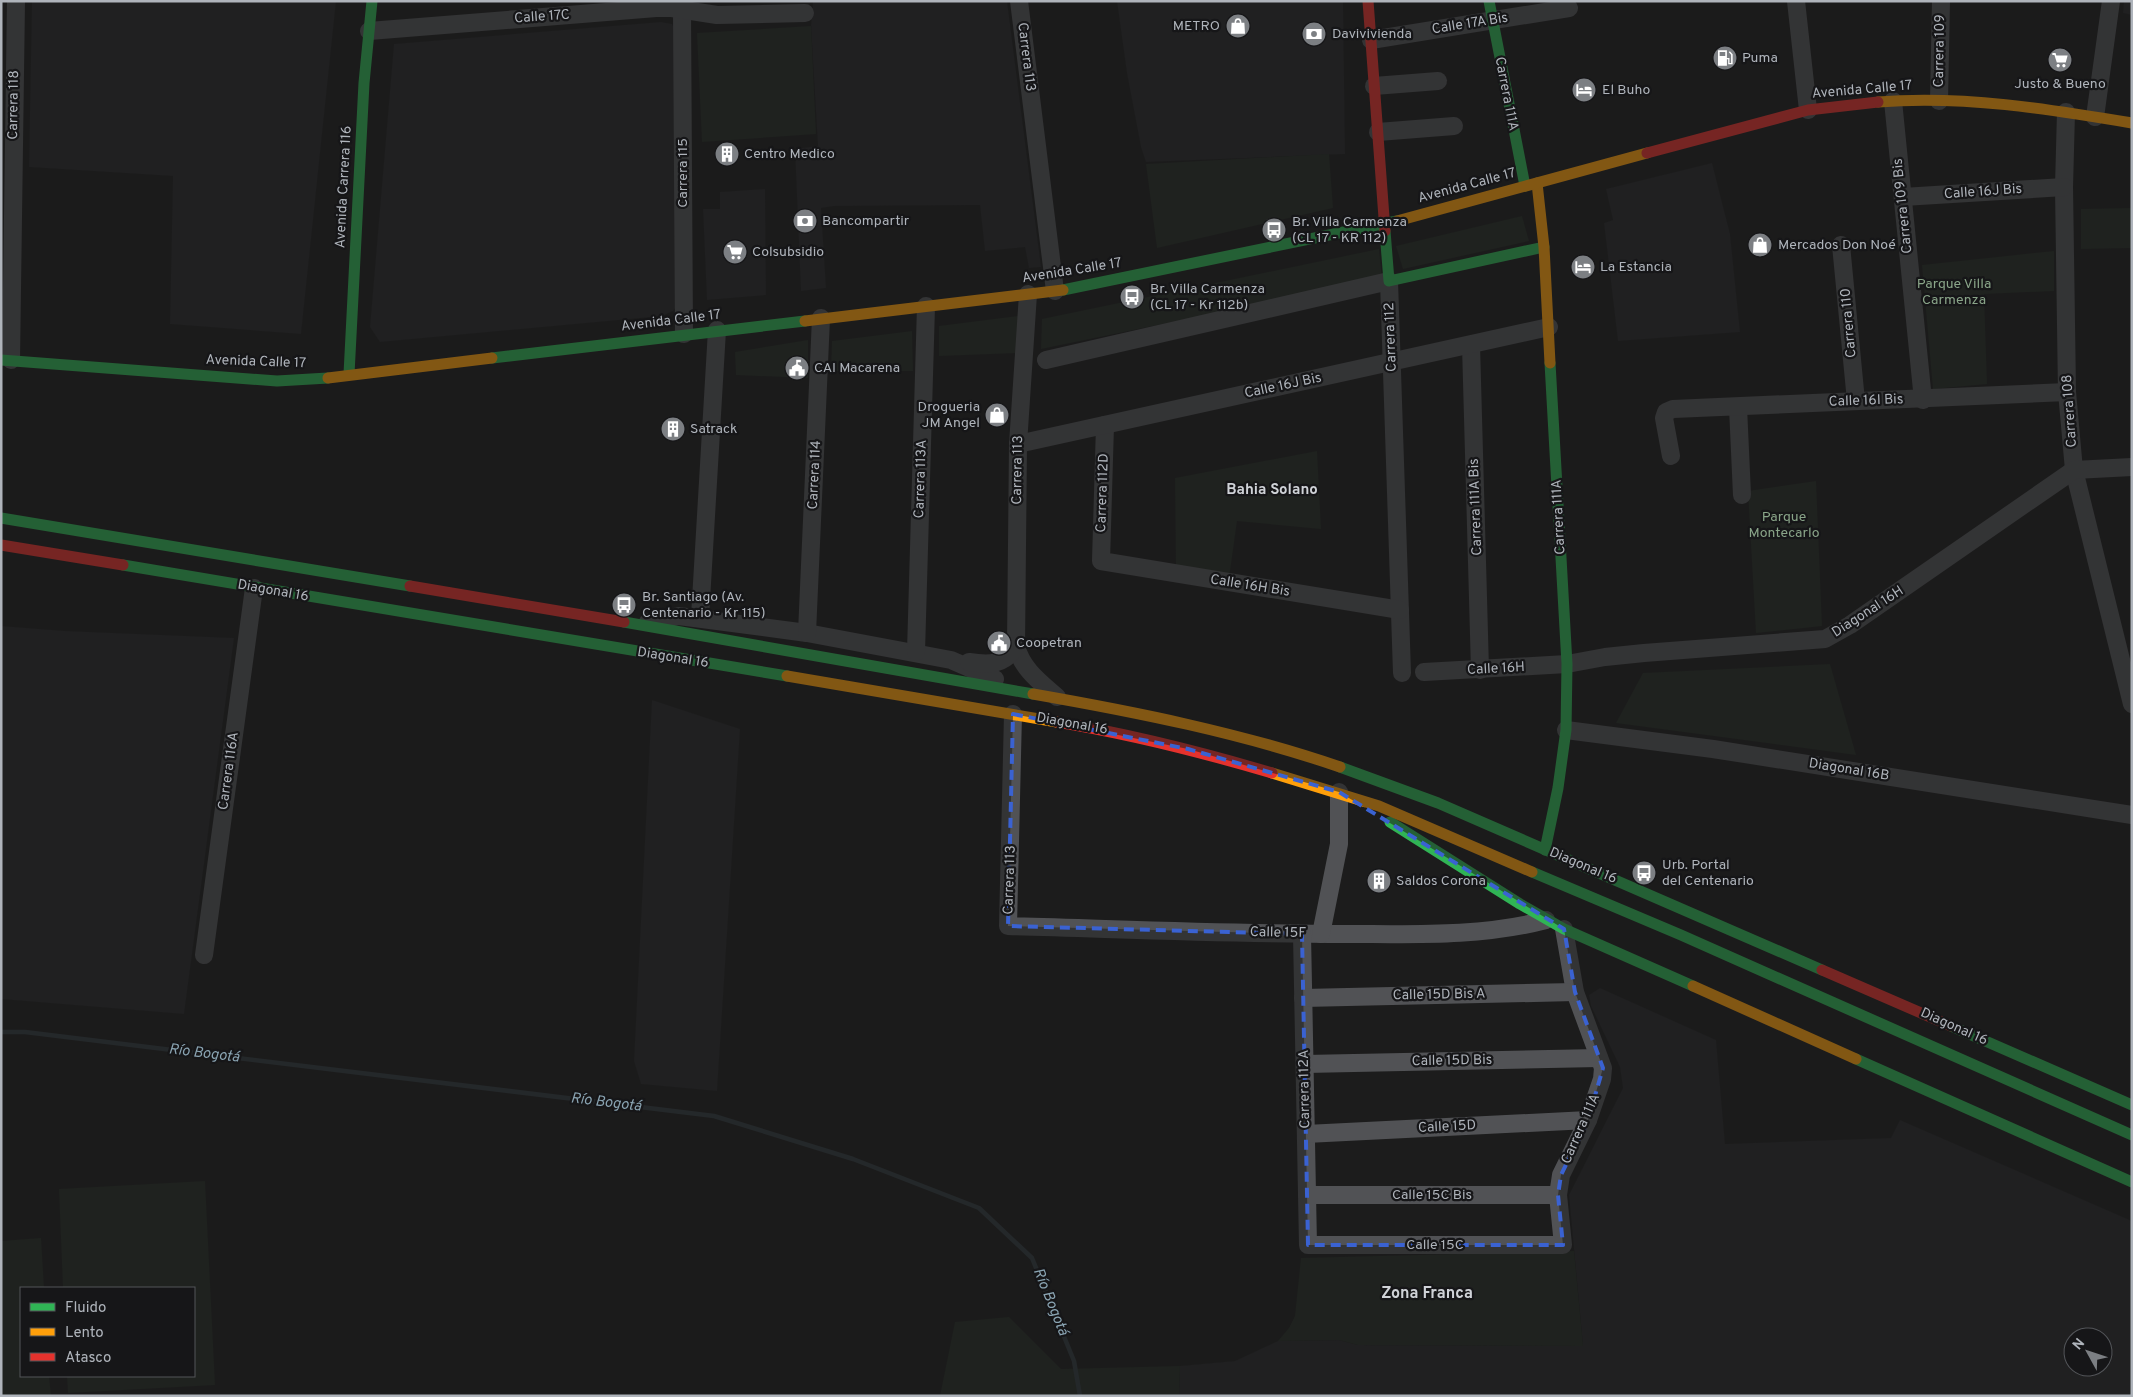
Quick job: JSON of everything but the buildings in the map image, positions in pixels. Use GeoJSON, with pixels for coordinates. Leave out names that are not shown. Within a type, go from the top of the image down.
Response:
{"type":"FeatureCollection","features":[{"type":"Feature","properties":{"kind":"main road","name":"Avenida Carrera 116"},"geometry":{"type":"LineString","coordinates":[[349,374],[364,83],[372,1]]}},
{"type":"Feature","properties":{"kind":"main road","name":"Carrera 112"},"geometry":{"type":"LineString","coordinates":[[1368,1],[1389,281]]}},
{"type":"Feature","properties":{"kind":"main road","name":"Carrera 111A"},"geometry":{"type":"LineString","coordinates":[[1489,1],[1525,186]]}},
{"type":"Feature","properties":{"kind":"main road","name":"Avenida Calle 17"},"geometry":{"type":"LineString","coordinates":[[6,360],[294,381],[1055,291],[1101,283],[1386,224],[1808,110],[1894,101],[1939,101],[2018,106],[2132,123]]}},
{"type":"Feature","properties":{"kind":"main road","name":"Carrera 111A"},"geometry":{"type":"LineString","coordinates":[[1537,183],[1544,247],[1567,664],[1566,730],[1558,788],[1545,850]]}},
{"type":"Feature","properties":{"kind":"main road"},"geometry":{"type":"LineString","coordinates":[[1389,281],[1544,247]]}},
{"type":"Feature","properties":{"kind":"main road","name":"Diagonal 16"},"geometry":{"type":"LineString","coordinates":[[1,518],[640,624],[706,638],[1057,697],[1175,721],[1320,759],[1394,785],[2132,1105]]}},
{"type":"Feature","properties":{"kind":"main road","name":"Diagonal 16"},"geometry":{"type":"LineString","coordinates":[[1,545],[1013,714],[1100,729],[1188,748],[1339,792],[1379,806],[1482,849],[2132,1135]]}},
{"type":"Feature","properties":{"kind":"main road","name":"Diagonal 16"},"geometry":{"type":"LineString","coordinates":[[1339,792],[1418,838],[1468,872],[1564,929],[2132,1182]]}},
{"type":"Feature","properties":{"kind":"street","name":"Carrera 118"},"geometry":{"type":"LineString","coordinates":[[6,360],[8,55],[16,1]]}},
{"type":"Feature","properties":{"kind":"street","name":"Carrera 113"},"geometry":{"type":"LineString","coordinates":[[1019,1],[1055,291]]}},
{"type":"Feature","properties":{"kind":"street"},"geometry":{"type":"LineString","coordinates":[[1796,1],[1808,110]]}},
{"type":"Feature","properties":{"kind":"street","name":"Carrera 109"},"geometry":{"type":"LineString","coordinates":[[1939,101],[1942,1]]}},
{"type":"Feature","properties":{"kind":"street"},"geometry":{"type":"LineString","coordinates":[[2095,117],[2112,1]]}},
{"type":"Feature","properties":{"kind":"street","name":"Calle 17C"},"geometry":{"type":"LineString","coordinates":[[369,32],[646,9],[672,8],[717,15],[805,13]]}},
{"type":"Feature","properties":{"kind":"street","name":"Calle 17A Bis"},"geometry":{"type":"LineString","coordinates":[[1371,40],[1569,8]]}},
{"type":"Feature","properties":{"kind":"street","name":"Carrera 115"},"geometry":{"type":"LineString","coordinates":[[682,11],[684,334]]}},
{"type":"Feature","properties":{"kind":"street"},"geometry":{"type":"LineString","coordinates":[[1374,86],[1438,81]]}},
{"type":"Feature","properties":{"kind":"street","name":"Carrera 109 Bis"},"geometry":{"type":"LineString","coordinates":[[1894,101],[1923,400]]}},
{"type":"Feature","properties":{"kind":"street","name":"Carrera 108"},"geometry":{"type":"LineString","coordinates":[[2066,112],[2064,187],[2067,392],[2074,470],[2131,701]]}},
{"type":"Feature","properties":{"kind":"street"},"geometry":{"type":"LineString","coordinates":[[1378,132],[1454,126]]}},
{"type":"Feature","properties":{"kind":"street","name":"Calle 16J Bis"},"geometry":{"type":"LineString","coordinates":[[1903,197],[2064,187]]}},
{"type":"Feature","properties":{"kind":"street","name":"Carrera 110"},"geometry":{"type":"LineString","coordinates":[[1841,245],[1856,401]]}},
{"type":"Feature","properties":{"kind":"street"},"geometry":{"type":"LineString","coordinates":[[1046,360],[1389,281]]}},
{"type":"Feature","properties":{"kind":"street","name":"Carrera 112"},"geometry":{"type":"LineString","coordinates":[[1389,281],[1402,673]]}},
{"type":"Feature","properties":{"kind":"street","name":"Carrera 113"},"geometry":{"type":"LineString","coordinates":[[1028,294],[1018,444],[1016,646],[1019,658],[1026,667],[1057,697]]}},
{"type":"Feature","properties":{"kind":"street","name":"Carrera 113A"},"geometry":{"type":"LineString","coordinates":[[916,652],[926,306]]}},
{"type":"Feature","properties":{"kind":"street","name":"Carrera 114"},"geometry":{"type":"LineString","coordinates":[[808,633],[821,318]]}},
{"type":"Feature","properties":{"kind":"street","name":"Calle 16J Bis"},"geometry":{"type":"LineString","coordinates":[[1018,444],[1549,328]]}},
{"type":"Feature","properties":{"kind":"street"},"geometry":{"type":"LineString","coordinates":[[700,617],[717,330]]}},
{"type":"Feature","properties":{"kind":"street","name":"Carrera 111A Bis"},"geometry":{"type":"LineString","coordinates":[[1471,344],[1480,670]]}},
{"type":"Feature","properties":{"kind":"street","name":"Calle 16I Bis"},"geometry":{"type":"LineString","coordinates":[[1671,456],[1664,418],[1666,412],[1673,409],[1923,400],[2067,392]]}},
{"type":"Feature","properties":{"kind":"street"},"geometry":{"type":"LineString","coordinates":[[1738,407],[1742,495]]}},
{"type":"Feature","properties":{"kind":"street","name":"Carrera 112D"},"geometry":{"type":"LineString","coordinates":[[1101,561],[1105,425]]}},
{"type":"Feature","properties":{"kind":"street"},"geometry":{"type":"LineString","coordinates":[[2074,470],[2132,468]]}},
{"type":"Feature","properties":{"kind":"street","name":"Diagonal 16H"},"geometry":{"type":"LineString","coordinates":[[1567,664],[1644,653],[1824,639],[1850,625],[2074,470]]}},
{"type":"Feature","properties":{"kind":"street","name":"Calle 16H Bis"},"geometry":{"type":"LineString","coordinates":[[1101,561],[1400,610]]}},
{"type":"Feature","properties":{"kind":"street","name":"Carrera 116A"},"geometry":{"type":"LineString","coordinates":[[204,955],[254,588]]}},
{"type":"Feature","properties":{"kind":"street","name":"Diagonal 16"},"geometry":{"type":"LineString","coordinates":[[640,624],[679,616],[700,617],[916,652],[951,660],[996,680],[1013,690]]}},
{"type":"Feature","properties":{"kind":"street"},"geometry":{"type":"LineString","coordinates":[[951,660],[994,664],[1011,655],[1016,646]]}},
{"type":"Feature","properties":{"kind":"street","name":"Calle 16H"},"geometry":{"type":"LineString","coordinates":[[1424,672],[1567,664]]}},
{"type":"Feature","properties":{"kind":"street","name":"Carrera 113"},"geometry":{"type":"LineString","coordinates":[[1008,926],[1013,714]]}},
{"type":"Feature","properties":{"kind":"street","name":"Diagonal 16B"},"geometry":{"type":"LineString","coordinates":[[1566,730],[1713,749],[2132,815]]}},
{"type":"Feature","properties":{"kind":"street"},"geometry":{"type":"LineString","coordinates":[[1321,934],[1339,844],[1339,792]]}},
{"type":"Feature","properties":{"kind":"street","name":"Calle 15F"},"geometry":{"type":"LineString","coordinates":[[1008,926],[1302,934],[1449,934],[1496,930],[1546,920]]}},
{"type":"Feature","properties":{"kind":"street","name":"Carrera 111A"},"geometry":{"type":"LineString","coordinates":[[1563,1245],[1558,1195],[1561,1175],[1588,1120],[1602,1079],[1603,1068],[1575,992],[1564,929]]}},
{"type":"Feature","properties":{"kind":"street","name":"Carrera 112A"},"geometry":{"type":"LineString","coordinates":[[1302,934],[1308,1245]]}},
{"type":"Feature","properties":{"kind":"street","name":"Calle 15D Bis A"},"geometry":{"type":"LineString","coordinates":[[1304,998],[1575,992]]}},
{"type":"Feature","properties":{"kind":"street","name":"Calle 15D Bis"},"geometry":{"type":"LineString","coordinates":[[1305,1064],[1599,1058]]}},
{"type":"Feature","properties":{"kind":"street","name":"Calle 15D"},"geometry":{"type":"LineString","coordinates":[[1306,1134],[1588,1120]]}},
{"type":"Feature","properties":{"kind":"street","name":"Calle 15C Bis"},"geometry":{"type":"LineString","coordinates":[[1307,1195],[1558,1195]]}},
{"type":"Feature","properties":{"kind":"street","name":"Calle 15C"},"geometry":{"type":"LineString","coordinates":[[1308,1245],[1563,1245]]}},
{"type":"Feature","properties":{"kind":"highlighted area"},"geometry":{"type":"Polygon","coordinates":[[[1013,714],[1188,749],[1339,792],[1564,929],[1575,992],[1603,1068],[1588,1120],[1561,1175],[1558,1195],[1563,1245],[1308,1245],[1302,934],[1008,926],[1013,714]]]}},
{"type":"Feature","properties":{"kind":"shaded area"},"geometry":{"type":"Polygon","coordinates":[[[32,1],[336,1],[301,334],[170,324],[173,176],[29,167],[32,1]]]}},
{"type":"Feature","properties":{"kind":"shaded area"},"geometry":{"type":"Polygon","coordinates":[[[813,1],[1007,1],[1041,267],[1029,268],[1025,247],[985,251],[980,205],[834,206],[821,208],[826,288],[801,291],[795,149],[818,146],[811,26],[813,1]]]}},
{"type":"Feature","properties":{"kind":"shaded area"},"geometry":{"type":"Polygon","coordinates":[[[1117,1],[1343,1],[1345,154],[1146,162],[1141,147],[1127,73],[1117,1]]]}},
{"type":"Feature","properties":{"kind":"shaded area"},"geometry":{"type":"Polygon","coordinates":[[[2124,1],[2132,1],[2132,15],[2123,13],[2124,1]]]}},
{"type":"Feature","properties":{"kind":"shaded area"},"geometry":{"type":"Polygon","coordinates":[[[661,22],[672,24],[677,33],[681,300],[673,311],[662,316],[380,342],[370,327],[394,44],[661,22]]]}},
{"type":"Feature","properties":{"kind":"shaded area"},"geometry":{"type":"Polygon","coordinates":[[[1712,163],[1730,234],[1740,332],[1618,341],[1604,223],[1613,220],[1606,189],[1712,163]]]}},
{"type":"Feature","properties":{"kind":"shaded area","name":"Colsubsidio"},"geometry":{"type":"Polygon","coordinates":[[[765,189],[766,295],[707,300],[703,209],[720,209],[720,192],[765,189]]]}},
{"type":"Feature","properties":{"kind":"shaded area"},"geometry":{"type":"Polygon","coordinates":[[[1,626],[65,631],[234,638],[184,1014],[1,999],[1,626]]]}},
{"type":"Feature","properties":{"kind":"shaded area"},"geometry":{"type":"Polygon","coordinates":[[[652,700],[740,729],[717,1091],[641,1084],[634,1061],[652,700]]]}},
{"type":"Feature","properties":{"kind":"shaded area"},"geometry":{"type":"Polygon","coordinates":[[[1600,988],[1716,1040],[1725,1144],[1891,1138],[1900,1120],[2132,1221],[2132,1396],[1179,1396],[1180,1366],[1235,1361],[1278,1341],[1339,1340],[1358,1345],[1583,1346],[1569,1195],[1623,1088],[1620,1067],[1591,1006],[1589,995],[1600,988]]]}},
{"type":"Feature","properties":{"kind":"green space"},"geometry":{"type":"Polygon","coordinates":[[[811,26],[816,134],[702,142],[697,33],[811,26]]]}},
{"type":"Feature","properties":{"kind":"green space"},"geometry":{"type":"Polygon","coordinates":[[[1329,154],[1333,208],[1157,248],[1146,164],[1329,154]]]}},
{"type":"Feature","properties":{"kind":"green space"},"geometry":{"type":"Polygon","coordinates":[[[2132,208],[2132,248],[2081,249],[2081,209],[2132,208]]]}},
{"type":"Feature","properties":{"kind":"green space"},"geometry":{"type":"Polygon","coordinates":[[[1522,216],[1529,241],[1403,269],[1396,246],[1522,216]]]}},
{"type":"Feature","properties":{"kind":"green space"},"geometry":{"type":"Polygon","coordinates":[[[1379,249],[1382,279],[1041,349],[1042,319],[1379,249]]]}},
{"type":"Feature","properties":{"kind":"green space","name":"Parque Villa Carmenza"},"geometry":{"type":"Polygon","coordinates":[[[2054,251],[2054,291],[1984,294],[1987,384],[1933,389],[1922,265],[2054,251]]]}},
{"type":"Feature","properties":{"kind":"green space"},"geometry":{"type":"Polygon","coordinates":[[[1018,316],[1017,353],[939,356],[939,326],[1018,316]]]}},
{"type":"Feature","properties":{"kind":"green space"},"geometry":{"type":"Polygon","coordinates":[[[912,331],[913,371],[831,371],[832,341],[912,331]]]}},
{"type":"Feature","properties":{"kind":"green space"},"geometry":{"type":"Polygon","coordinates":[[[808,340],[808,378],[736,375],[735,352],[808,340]]]}},
{"type":"Feature","properties":{"kind":"green space"},"geometry":{"type":"Polygon","coordinates":[[[1317,451],[1321,529],[1237,521],[1229,578],[1176,570],[1175,478],[1317,451]]]}},
{"type":"Feature","properties":{"kind":"green space","name":"Parque Montecarlo"},"geometry":{"type":"Polygon","coordinates":[[[1816,481],[1822,626],[1756,633],[1748,491],[1816,481]]]}},
{"type":"Feature","properties":{"kind":"green space"},"geometry":{"type":"Polygon","coordinates":[[[1830,664],[1856,755],[1616,723],[1643,673],[1830,664]]]}},
{"type":"Feature","properties":{"kind":"green space"},"geometry":{"type":"Polygon","coordinates":[[[205,1181],[215,1385],[68,1393],[67,1377],[195,1377],[195,1287],[63,1287],[59,1189],[205,1181]]]}},
{"type":"Feature","properties":{"kind":"green space"},"geometry":{"type":"Polygon","coordinates":[[[41,1238],[44,1287],[20,1287],[20,1377],[49,1377],[51,1396],[1,1396],[1,1241],[41,1238]]]}},
{"type":"Feature","properties":{"kind":"green space"},"geometry":{"type":"Polygon","coordinates":[[[1574,1251],[1583,1346],[1358,1345],[1339,1340],[1278,1341],[1289,1328],[1295,1316],[1301,1258],[1574,1251]]]}},
{"type":"Feature","properties":{"kind":"green space"},"geometry":{"type":"Polygon","coordinates":[[[1009,1317],[1061,1369],[1180,1366],[1179,1396],[940,1396],[955,1322],[1009,1317]]]}},
{"type":"Feature","properties":{"kind":"waterway","name":"Río Bogotá"},"geometry":{"type":"LineString","coordinates":[[1,1032],[25,1032],[714,1116],[853,1159],[979,1208],[1032,1258],[1074,1361],[1080,1396]]}},
{"type":"Feature","properties":{"kind":"traffic: fast"},"geometry":{"type":"LineString","coordinates":[[349,374],[364,83],[372,1]]}},
{"type":"Feature","properties":{"kind":"traffic: fast"},"geometry":{"type":"LineString","coordinates":[[1489,1],[1525,186]]}},
{"type":"Feature","properties":{"kind":"traffic: fast"},"geometry":{"type":"LineString","coordinates":[[1063,290],[1397,221]]}},
{"type":"Feature","properties":{"kind":"traffic: fast"},"geometry":{"type":"LineString","coordinates":[[1385,231],[1389,281],[1544,247]]}},
{"type":"Feature","properties":{"kind":"traffic: fast"},"geometry":{"type":"LineString","coordinates":[[492,358],[805,321]]}},
{"type":"Feature","properties":{"kind":"traffic: fast"},"geometry":{"type":"LineString","coordinates":[[1,360],[277,381],[328,378]]}},
{"type":"Feature","properties":{"kind":"traffic: fast"},"geometry":{"type":"LineString","coordinates":[[1545,850],[1558,788],[1566,730],[1567,664],[1550,363]]}},
{"type":"Feature","properties":{"kind":"traffic: fast"},"geometry":{"type":"LineString","coordinates":[[1,518],[410,586]]}},
{"type":"Feature","properties":{"kind":"traffic: fast"},"geometry":{"type":"LineString","coordinates":[[123,565],[787,676]]}},
{"type":"Feature","properties":{"kind":"traffic: fast"},"geometry":{"type":"LineString","coordinates":[[624,622],[1033,694]]}},
{"type":"Feature","properties":{"kind":"traffic: fast"},"geometry":{"type":"LineString","coordinates":[[1340,767],[1438,803],[1822,970]]}},
{"type":"Feature","properties":{"kind":"traffic: fast"},"geometry":{"type":"LineString","coordinates":[[1390,822],[1520,904],[1564,929],[1693,986]]}},
{"type":"Feature","properties":{"kind":"traffic: fast"},"geometry":{"type":"LineString","coordinates":[[1532,872],[1681,935],[2132,1135]]}},
{"type":"Feature","properties":{"kind":"traffic: fast"},"geometry":{"type":"LineString","coordinates":[[1951,1026],[2132,1105]]}},
{"type":"Feature","properties":{"kind":"traffic: fast"},"geometry":{"type":"LineString","coordinates":[[1856,1059],[2132,1182]]}},
{"type":"Feature","properties":{"kind":"traffic: slow"},"geometry":{"type":"LineString","coordinates":[[1878,102],[1910,100],[1974,102],[2037,108],[2132,123]]}},
{"type":"Feature","properties":{"kind":"traffic: slow"},"geometry":{"type":"LineString","coordinates":[[1397,221],[1647,153]]}},
{"type":"Feature","properties":{"kind":"traffic: slow"},"geometry":{"type":"LineString","coordinates":[[1537,183],[1544,247],[1550,363]]}},
{"type":"Feature","properties":{"kind":"traffic: slow"},"geometry":{"type":"LineString","coordinates":[[805,321],[1063,290]]}},
{"type":"Feature","properties":{"kind":"traffic: slow"},"geometry":{"type":"LineString","coordinates":[[328,378],[492,358]]}},
{"type":"Feature","properties":{"kind":"traffic: slow"},"geometry":{"type":"LineString","coordinates":[[787,676],[1057,722]]}},
{"type":"Feature","properties":{"kind":"traffic: slow"},"geometry":{"type":"LineString","coordinates":[[1033,694],[1188,724],[1265,744],[1340,767]]}},
{"type":"Feature","properties":{"kind":"traffic: slow"},"geometry":{"type":"LineString","coordinates":[[1272,773],[1379,806],[1532,872]]}},
{"type":"Feature","properties":{"kind":"traffic: slow"},"geometry":{"type":"LineString","coordinates":[[1693,986],[1856,1059]]}},
{"type":"Feature","properties":{"kind":"traffic: jam"},"geometry":{"type":"LineString","coordinates":[[1368,1],[1385,231]]}},
{"type":"Feature","properties":{"kind":"traffic: jam"},"geometry":{"type":"LineString","coordinates":[[1647,153],[1808,110],[1878,102]]}},
{"type":"Feature","properties":{"kind":"traffic: jam"},"geometry":{"type":"LineString","coordinates":[[1,545],[123,565]]}},
{"type":"Feature","properties":{"kind":"traffic: jam"},"geometry":{"type":"LineString","coordinates":[[410,586],[624,622]]}},
{"type":"Feature","properties":{"kind":"traffic: jam"},"geometry":{"type":"LineString","coordinates":[[1057,722],[1165,744],[1272,773]]}},
{"type":"Feature","properties":{"kind":"traffic: jam"},"geometry":{"type":"LineString","coordinates":[[1822,970],[1951,1026]]}},
{"type":"Feature","properties":{"kind":"place","name":"METRO"},"geometry":{"type":"Point","coordinates":[1238,26]}},
{"type":"Feature","properties":{"kind":"place","name":"Davivivienda"},"geometry":{"type":"Point","coordinates":[1314,34]}},
{"type":"Feature","properties":{"kind":"place","name":"Puma"},"geometry":{"type":"Point","coordinates":[1725,58]}},
{"type":"Feature","properties":{"kind":"place","name":"Justo & Bueno"},"geometry":{"type":"Point","coordinates":[2060,60]}},
{"type":"Feature","properties":{"kind":"place","name":"El Buho"},"geometry":{"type":"Point","coordinates":[1584,90]}},
{"type":"Feature","properties":{"kind":"place","name":"Centro Medico"},"geometry":{"type":"Point","coordinates":[727,154]}},
{"type":"Feature","properties":{"kind":"place","name":"Bancompartir"},"geometry":{"type":"Point","coordinates":[805,221]}},
{"type":"Feature","properties":{"kind":"place","name":"Br. Villa Carmenza (CL 17 - KR 112)"},"geometry":{"type":"Point","coordinates":[1274,230]}},
{"type":"Feature","properties":{"kind":"place","name":"Mercados Don Noé"},"geometry":{"type":"Point","coordinates":[1760,245]}},
{"type":"Feature","properties":{"kind":"place","name":"Colsubsidio"},"geometry":{"type":"Point","coordinates":[735,252]}},
{"type":"Feature","properties":{"kind":"place","name":"La Estancia"},"geometry":{"type":"Point","coordinates":[1583,267]}},
{"type":"Feature","properties":{"kind":"place","name":"Br. Villa Carmenza (CL 17 - Kr 112b)"},"geometry":{"type":"Point","coordinates":[1132,297]}},
{"type":"Feature","properties":{"kind":"place","name":"CAI Macarena"},"geometry":{"type":"Point","coordinates":[797,368]}},
{"type":"Feature","properties":{"kind":"place","name":"Drogueria JM Angel"},"geometry":{"type":"Point","coordinates":[997,415]}},
{"type":"Feature","properties":{"kind":"place","name":"Satrack"},"geometry":{"type":"Point","coordinates":[673,429]}},
{"type":"Feature","properties":{"kind":"place","name":"Br. Santiago (Av. Centenario - Kr 115)"},"geometry":{"type":"Point","coordinates":[624,605]}},
{"type":"Feature","properties":{"kind":"place","name":"Coopetran"},"geometry":{"type":"Point","coordinates":[999,643]}},
{"type":"Feature","properties":{"kind":"place","name":"Urb. Portal del Centenario"},"geometry":{"type":"Point","coordinates":[1644,873]}},
{"type":"Feature","properties":{"kind":"place","name":"Saldos Corona"},"geometry":{"type":"Point","coordinates":[1379,881]}},
{"type":"Feature","properties":{"kind":"district","name":"Bahia Solano"},"geometry":{"type":"Point","coordinates":[1272,490]}},
{"type":"Feature","properties":{"kind":"district","name":"Zona Franca"},"geometry":{"type":"Point","coordinates":[1427,1294]}}]}
